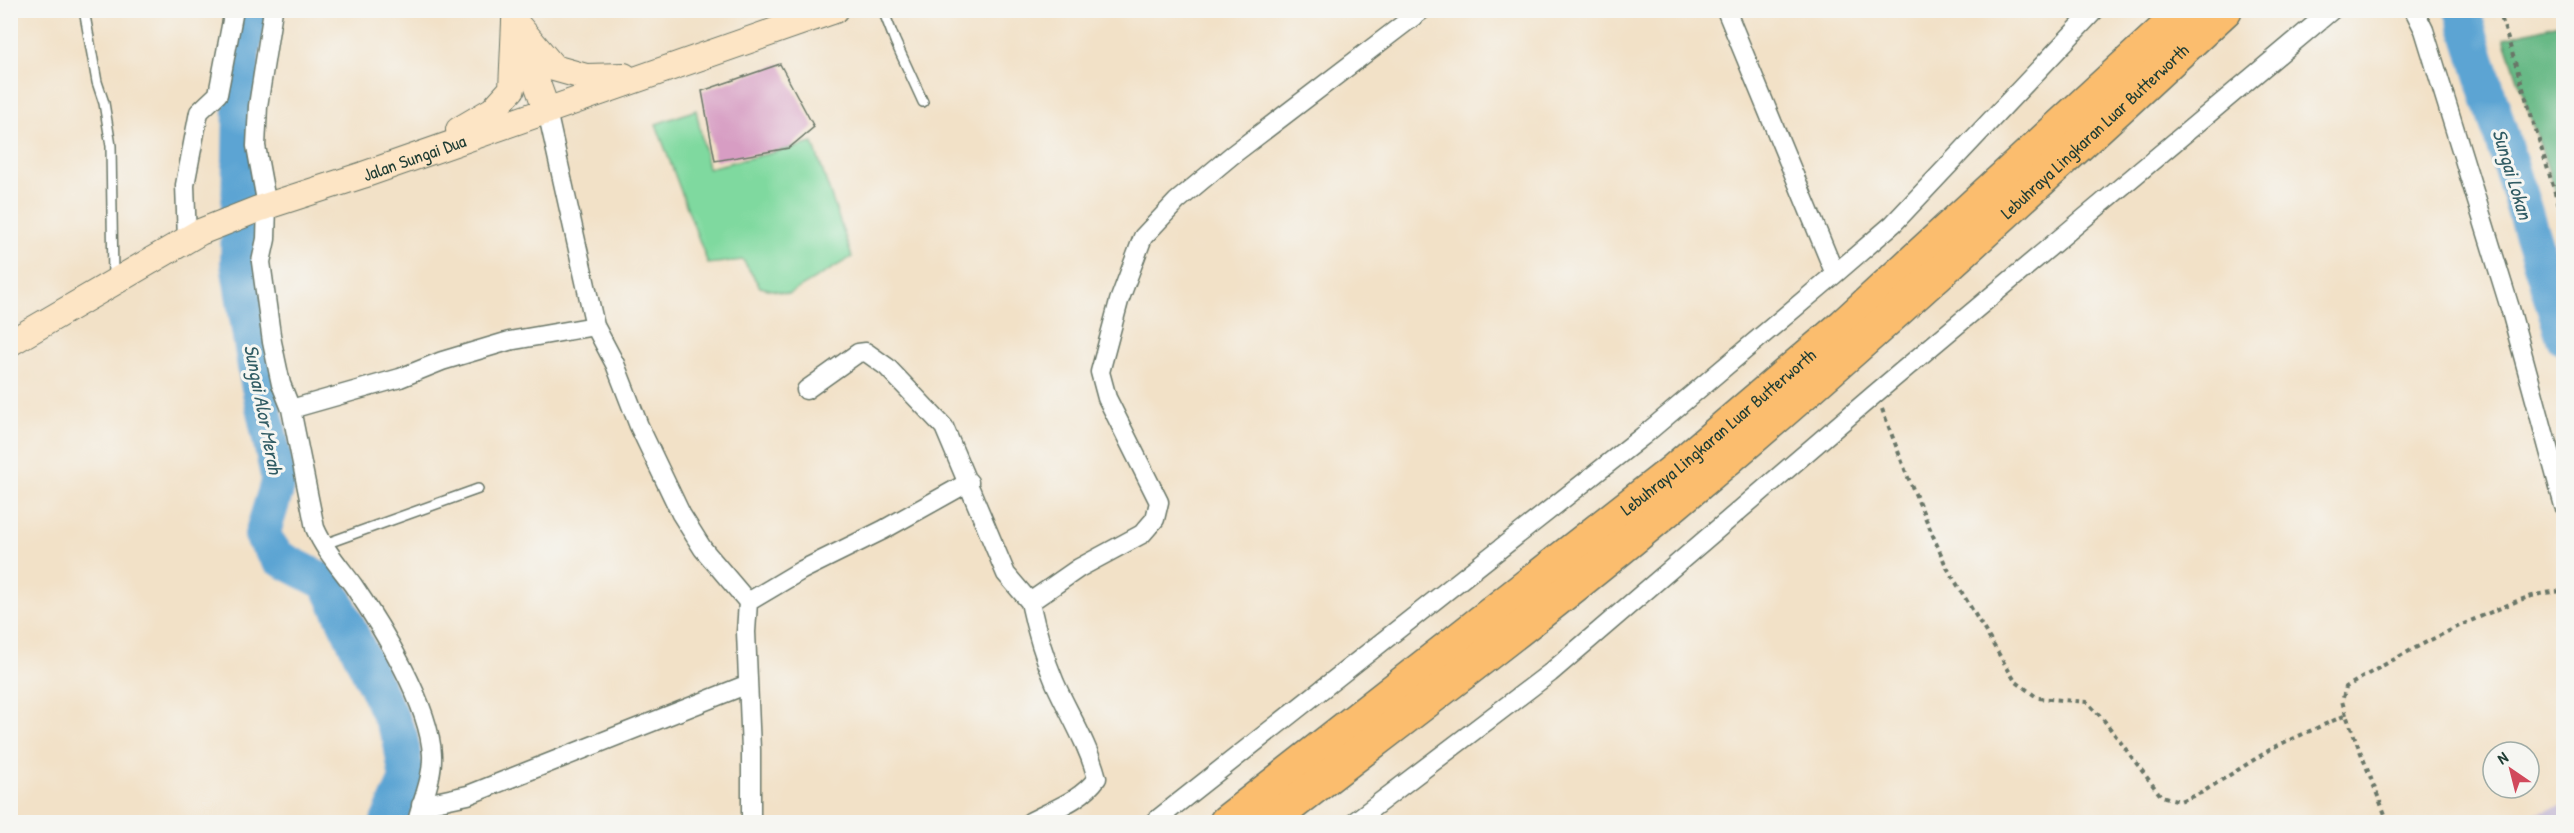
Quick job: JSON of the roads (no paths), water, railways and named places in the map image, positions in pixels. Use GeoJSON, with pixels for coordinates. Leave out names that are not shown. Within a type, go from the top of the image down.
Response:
{"type":"FeatureCollection","features":[{"type":"Feature","properties":{"kind":"highway","name":"Lebuhraya Lingkaran Luar Butterworth"},"geometry":{"type":"LineString","coordinates":[[1269,822],[1521,627],[1680,482],[1844,325],[2186,10]]}},
{"type":"Feature","properties":{"kind":"highway","name":"Lebuhraya Lingkaran Luar Butterworth"},"geometry":{"type":"LineString","coordinates":[[1226,822],[1859,346],[2225,10]]}},
{"type":"Feature","properties":{"kind":"main road","name":"Jalan Sungai Dua"},"geometry":{"type":"LineString","coordinates":[[10,343],[193,235],[262,207],[647,76],[800,16],[835,10]]}},
{"type":"Feature","properties":{"kind":"main road"},"geometry":{"type":"LineString","coordinates":[[513,16],[554,68],[586,77],[647,76]]}},
{"type":"Feature","properties":{"kind":"main road"},"geometry":{"type":"LineString","coordinates":[[513,16],[547,111]]}},
{"type":"Feature","properties":{"kind":"main road"},"geometry":{"type":"LineString","coordinates":[[426,153],[493,110],[512,89],[513,16]]}},
{"type":"Feature","properties":{"kind":"street"},"geometry":{"type":"LineString","coordinates":[[193,235],[185,185],[200,112],[218,94],[234,10]]}},
{"type":"Feature","properties":{"kind":"street"},"geometry":{"type":"LineString","coordinates":[[273,10],[258,106],[257,136],[266,239],[261,262],[272,342],[281,384],[291,409],[315,528],[322,545],[382,629],[401,664],[424,720],[432,755],[429,783],[419,814]]}},
{"type":"Feature","properties":{"kind":"street"},"geometry":{"type":"LineString","coordinates":[[1030,602],[1079,568],[1142,534],[1155,519],[1159,502],[1107,399],[1100,372],[1119,301],[1143,237],[1177,201],[1231,156],[1422,10]]}},
{"type":"Feature","properties":{"kind":"street"},"geometry":{"type":"LineString","coordinates":[[1726,10],[1836,274]]}},
{"type":"Feature","properties":{"kind":"street"},"geometry":{"type":"LineString","coordinates":[[1154,822],[1651,429],[1836,274],[1893,224],[2096,10]]}},
{"type":"Feature","properties":{"kind":"street"},"geometry":{"type":"LineString","coordinates":[[1354,822],[1551,674],[1876,393],[2331,10]]}},
{"type":"Feature","properties":{"kind":"street"},"geometry":{"type":"LineString","coordinates":[[2414,10],[2424,30],[2510,308],[2564,506]]}},
{"type":"Feature","properties":{"kind":"street"},"geometry":{"type":"LineString","coordinates":[[547,111],[595,326],[615,364],[639,426],[681,514],[703,549],[748,602],[746,632],[752,750],[751,822]]}},
{"type":"Feature","properties":{"kind":"street"},"geometry":{"type":"LineString","coordinates":[[291,409],[399,378],[442,361],[509,341],[595,326]]}},
{"type":"Feature","properties":{"kind":"street"},"geometry":{"type":"LineString","coordinates":[[806,390],[858,353],[866,352],[887,367],[944,427],[1006,574],[1030,602],[1035,627],[1054,681],[1093,762],[1097,778],[1090,788],[1030,822]]}},
{"type":"Feature","properties":{"kind":"street"},"geometry":{"type":"LineString","coordinates":[[748,602],[802,570],[883,530],[969,482]]}},
{"type":"Feature","properties":{"kind":"street"},"geometry":{"type":"LineString","coordinates":[[419,814],[748,684]]}},
{"type":"Feature","properties":{"kind":"lane"},"geometry":{"type":"LineString","coordinates":[[84,10],[111,146],[114,281]]}},
{"type":"Feature","properties":{"kind":"lane"},"geometry":{"type":"LineString","coordinates":[[884,10],[895,41],[923,102]]}},
{"type":"Feature","properties":{"kind":"lane"},"geometry":{"type":"LineString","coordinates":[[322,545],[478,489]]}},
{"type":"Feature","properties":{"kind":"waterway","name":"Sungai Alor Merah"},"geometry":{"type":"LineString","coordinates":[[251,10],[242,54],[238,263],[257,378],[279,480],[262,535],[277,557],[327,583],[400,737],[407,779],[388,822]]}},
{"type":"Feature","properties":{"kind":"waterway","name":"Sungai Lokan"},"geometry":{"type":"LineString","coordinates":[[2462,10],[2564,338]]}}]}
